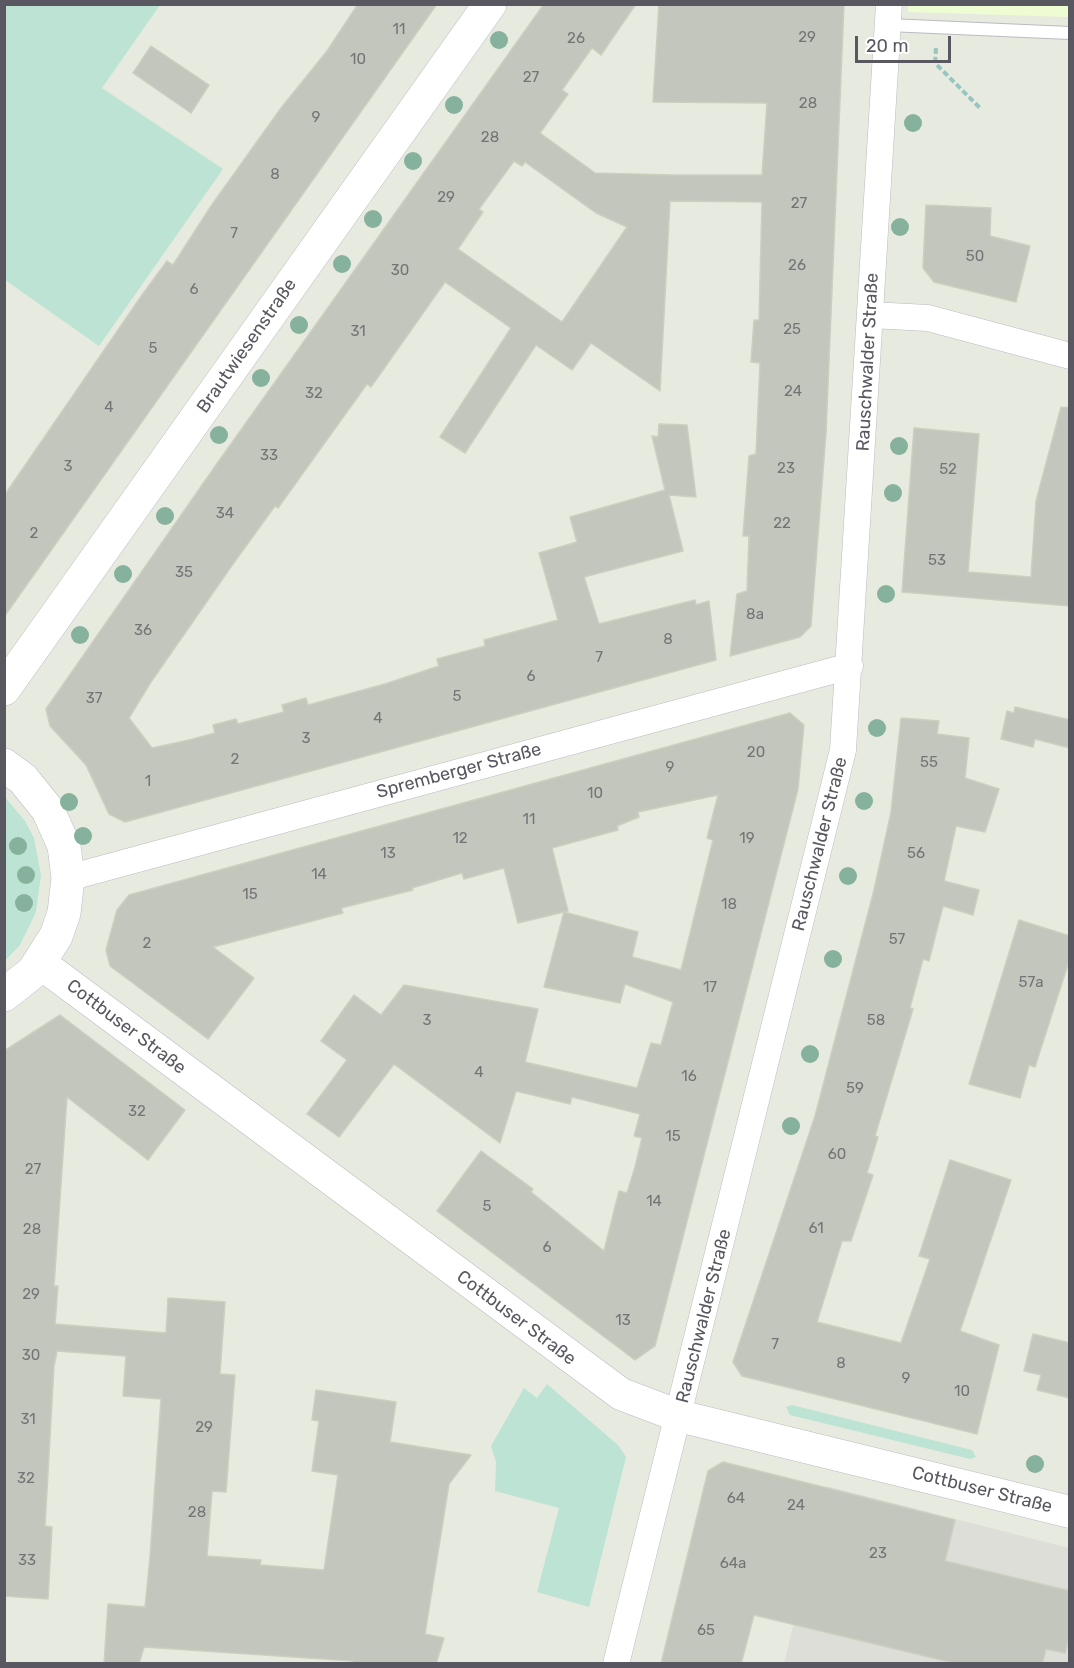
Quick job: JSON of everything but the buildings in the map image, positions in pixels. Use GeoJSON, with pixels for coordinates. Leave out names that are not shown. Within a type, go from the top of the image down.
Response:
{"type":"FeatureCollection","features":[{"type":"Feature","properties":{"kind":"main road","name":"Brautwiesenstraße"},"geometry":{"type":"LineString","coordinates":[[4,689],[490,4]]}},
{"type":"Feature","properties":{"kind":"main road"},"geometry":{"type":"LineString","coordinates":[[4,765],[23,779],[48,810],[64,846],[68,878],[64,913],[56,936],[39,963],[20,984],[4,995]]}},
{"type":"Feature","properties":{"kind":"street","name":"Rauschwalder Straße"},"geometry":{"type":"LineString","coordinates":[[616,1664],[843,750],[872,315],[888,15]]}},
{"type":"Feature","properties":{"kind":"street"},"geometry":{"type":"LineString","coordinates":[[872,315],[928,318],[1070,356]]}},
{"type":"Feature","properties":{"kind":"street","name":"Spremberger Straße"},"geometry":{"type":"LineString","coordinates":[[68,878],[850,666]]}},
{"type":"Feature","properties":{"kind":"street","name":"Cottbuser Straße"},"geometry":{"type":"LineString","coordinates":[[39,963],[600,1381],[641,1403],[679,1416],[1070,1512]]}},
{"type":"Feature","properties":{"kind":"lane"},"geometry":{"type":"LineString","coordinates":[[888,15],[938,28],[1070,33]]}},
{"type":"Feature","properties":{"kind":"path"},"geometry":{"type":"LineString","coordinates":[[938,28],[935,63],[981,109]]}},
{"type":"Feature","properties":{"kind":"shaded area"},"geometry":{"type":"Polygon","coordinates":[[[4,5],[160,5],[102,88],[223,169],[99,346],[5,280],[4,5]]]}},
{"type":"Feature","properties":{"kind":"shaded area"},"geometry":{"type":"Polygon","coordinates":[[[908,5],[1069,5],[1069,17],[908,12],[908,5]]]}},
{"type":"Feature","properties":{"kind":"shaded area"},"geometry":{"type":"Polygon","coordinates":[[[5,797],[25,821],[34,838],[41,875],[36,912],[20,945],[5,961],[5,797]]]}},
{"type":"Feature","properties":{"kind":"shaded area"},"geometry":{"type":"Polygon","coordinates":[[[547,1384],[618,1445],[626,1457],[589,1607],[537,1592],[559,1508],[495,1491],[496,1462],[491,1446],[524,1388],[537,1398],[547,1384]]]}},
{"type":"Feature","properties":{"kind":"shaded area"},"geometry":{"type":"Polygon","coordinates":[[[792,1405],[972,1450],[976,1457],[970,1459],[790,1415],[786,1407],[792,1405]]]}},
{"type":"Feature","properties":{"kind":"shaded area"},"geometry":{"type":"Polygon","coordinates":[[[826,1486],[1069,1548],[1069,1663],[784,1664],[826,1486]]]}}]}
